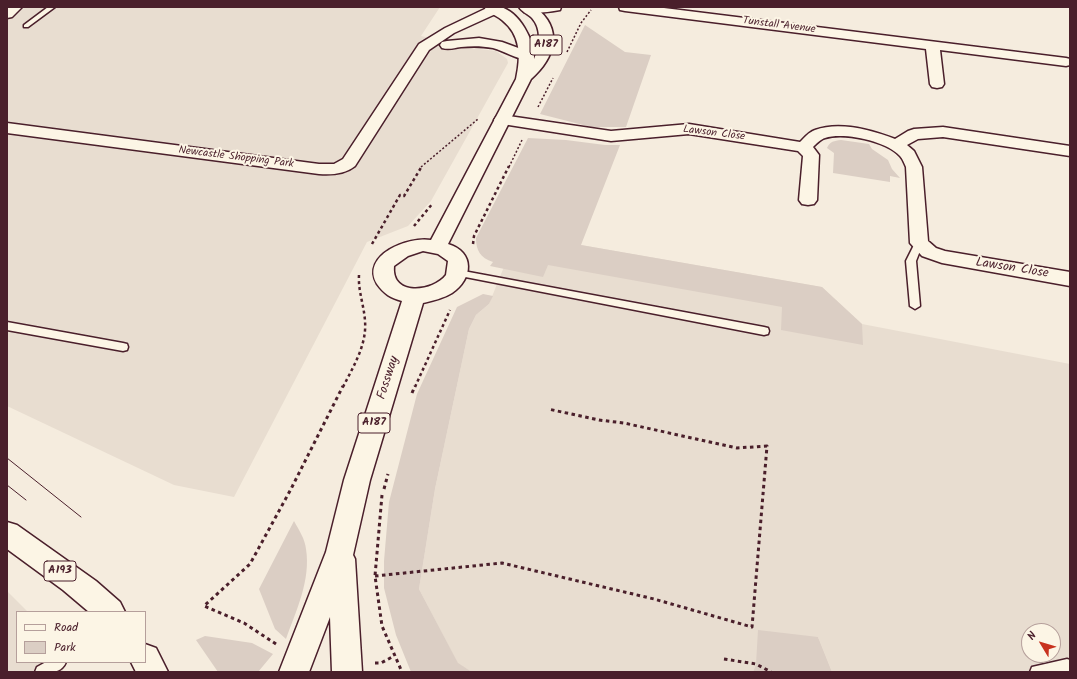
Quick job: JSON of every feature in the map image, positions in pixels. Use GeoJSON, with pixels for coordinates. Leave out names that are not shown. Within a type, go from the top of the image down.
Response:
{"type":"FeatureCollection","features":[{"type":"Feature","properties":{"kind":"main road"},"geometry":{"type":"LineString","coordinates":[[499,10],[529,8]]}},
{"type":"Feature","properties":{"kind":"main road","name":"A187"},"geometry":{"type":"LineString","coordinates":[[437,247],[524,79],[534,70],[540,61],[546,45],[544,27],[540,18],[529,8]]}},
{"type":"Feature","properties":{"kind":"main road","name":"A187"},"geometry":{"type":"LineString","coordinates":[[499,10],[523,35],[527,56],[524,79]]}},
{"type":"Feature","properties":{"kind":"main road"},"geometry":{"type":"LineString","coordinates":[[423,246],[437,247],[449,252],[457,258],[459,263],[458,272],[454,279],[443,290],[424,296],[414,296],[400,293],[392,289],[386,282],[384,268],[391,257],[406,249],[423,246]]}},
{"type":"Feature","properties":{"kind":"main road","name":"Fossway"},"geometry":{"type":"LineString","coordinates":[[294,672],[340,552],[357,480],[414,296]]}},
{"type":"Feature","properties":{"kind":"main road","name":"A193"},"geometry":{"type":"LineString","coordinates":[[7,534],[70,578],[97,599],[109,611]]}},
{"type":"Feature","properties":{"kind":"main road","name":"Fossway"},"geometry":{"type":"LineString","coordinates":[[340,552],[347,672]]}},
{"type":"Feature","properties":{"kind":"main road"},"geometry":{"type":"LineString","coordinates":[[146,660],[153,672]]}},
{"type":"Feature","properties":{"kind":"street"},"geometry":{"type":"LineString","coordinates":[[7,14],[16,7]]}},
{"type":"Feature","properties":{"kind":"street"},"geometry":{"type":"LineString","coordinates":[[529,8],[555,7]]}},
{"type":"Feature","properties":{"kind":"street","name":"Tunstall Avenue"},"geometry":{"type":"LineString","coordinates":[[625,7],[1066,62]]}},
{"type":"Feature","properties":{"kind":"street","name":"Newcastle Shopping Park"},"geometry":{"type":"LineString","coordinates":[[412,66],[447,45],[499,10]]}},
{"type":"Feature","properties":{"kind":"street","name":"Newcastle Shopping Park"},"geometry":{"type":"LineString","coordinates":[[7,128],[138,146],[335,170],[346,166],[350,162],[424,47],[462,24],[499,10]]}},
{"type":"Feature","properties":{"kind":"street"},"geometry":{"type":"LineString","coordinates":[[447,45],[472,42],[496,44],[527,56]]}},
{"type":"Feature","properties":{"kind":"street"},"geometry":{"type":"LineString","coordinates":[[932,45],[938,84]]}},
{"type":"Feature","properties":{"kind":"street","name":"Lawson Close"},"geometry":{"type":"LineString","coordinates":[[502,120],[611,136],[633,136],[667,130],[689,129],[803,147]]}},
{"type":"Feature","properties":{"kind":"street"},"geometry":{"type":"LineString","coordinates":[[808,200],[811,155],[803,147],[819,134],[842,131],[878,138],[896,145],[908,154],[914,167],[919,243]]}},
{"type":"Feature","properties":{"kind":"street"},"geometry":{"type":"LineString","coordinates":[[896,145],[914,134],[943,132],[1070,151]]}},
{"type":"Feature","properties":{"kind":"street","name":"Lawson Close"},"geometry":{"type":"LineString","coordinates":[[919,243],[929,252],[942,257],[1070,279]]}},
{"type":"Feature","properties":{"kind":"lane"},"geometry":{"type":"LineString","coordinates":[[26,26],[52,7]]}},
{"type":"Feature","properties":{"kind":"lane"},"geometry":{"type":"LineString","coordinates":[[915,306],[911,261],[919,243]]}},
{"type":"Feature","properties":{"kind":"lane"},"geometry":{"type":"LineString","coordinates":[[458,272],[764,331]]}},
{"type":"Feature","properties":{"kind":"lane"},"geometry":{"type":"LineString","coordinates":[[7,326],[123,347]]}},
{"type":"Feature","properties":{"kind":"lane"},"geometry":{"type":"LineString","coordinates":[[42,672],[57,663]]}},
{"type":"Feature","properties":{"kind":"lane"},"geometry":{"type":"LineString","coordinates":[[1037,672],[1068,666],[1070,670]]}},
{"type":"Feature","properties":{"kind":"path"},"geometry":{"type":"LineString","coordinates":[[564,57],[581,23],[591,10]]}},
{"type":"Feature","properties":{"kind":"path"},"geometry":{"type":"LineString","coordinates":[[486,277],[488,265],[477,257],[474,252],[474,236],[554,77]]}},
{"type":"Feature","properties":{"kind":"path"},"geometry":{"type":"LineString","coordinates":[[371,247],[400,195],[404,196],[421,167],[474,121],[480,118]]}},
{"type":"Feature","properties":{"kind":"path"},"geometry":{"type":"LineString","coordinates":[[409,400],[450,310]]}},
{"type":"Feature","properties":{"kind":"path"},"geometry":{"type":"LineString","coordinates":[[375,576],[502,563],[654,599],[752,627],[767,446],[737,448],[624,423],[599,420],[548,409]]}},
{"type":"Feature","properties":{"kind":"path"},"geometry":{"type":"LineString","coordinates":[[388,473],[382,495],[375,576],[382,626],[402,672]]}},
{"type":"Feature","properties":{"kind":"path"},"geometry":{"type":"LineString","coordinates":[[724,659],[756,664],[771,672]]}},
{"type":"Feature","properties":{"kind":"shaded area"},"geometry":{"type":"Polygon","coordinates":[[[7,7],[440,7],[421,36],[471,48],[496,51],[507,59],[508,63],[431,201],[408,226],[367,242],[234,497],[174,485],[7,406],[7,7]]]}},
{"type":"Feature","properties":{"kind":"shaded area"},"geometry":{"type":"Polygon","coordinates":[[[518,232],[581,245],[822,287],[862,324],[1070,364],[1070,672],[832,672],[818,637],[756,664],[753,672],[472,672],[458,664],[419,589],[435,489],[469,329],[476,315],[489,304],[518,232]]]}},
{"type":"Feature","properties":{"kind":"shaded area"},"geometry":{"type":"Polygon","coordinates":[[[7,591],[27,611],[16,611],[16,663],[61,663],[63,672],[7,672],[7,591]]]}},
{"type":"Feature","properties":{"kind":"green space"},"geometry":{"type":"Polygon","coordinates":[[[585,25],[625,52],[651,55],[626,127],[591,127],[540,114],[585,25]]]}},
{"type":"Feature","properties":{"kind":"green space"},"geometry":{"type":"Polygon","coordinates":[[[528,138],[620,145],[581,245],[822,287],[862,324],[863,345],[781,330],[782,307],[548,265],[543,277],[490,266],[493,262],[482,256],[478,250],[476,238],[528,138]]]}},
{"type":"Feature","properties":{"kind":"green space"},"geometry":{"type":"Polygon","coordinates":[[[841,140],[869,144],[872,149],[888,160],[892,169],[900,178],[890,176],[890,182],[833,173],[834,153],[827,148],[834,141],[841,140]]]}},
{"type":"Feature","properties":{"kind":"green space"},"geometry":{"type":"Polygon","coordinates":[[[483,294],[493,296],[489,304],[476,315],[469,329],[435,489],[419,589],[458,663],[472,672],[411,672],[396,635],[384,588],[384,561],[389,502],[417,394],[457,307],[483,294]]]}},
{"type":"Feature","properties":{"kind":"green space"},"geometry":{"type":"Polygon","coordinates":[[[294,521],[302,535],[307,561],[305,584],[286,639],[275,629],[259,589],[294,521]]]}},
{"type":"Feature","properties":{"kind":"green space"},"geometry":{"type":"Polygon","coordinates":[[[758,630],[818,637],[832,672],[753,672],[756,664],[758,630]]]}},
{"type":"Feature","properties":{"kind":"green space"},"geometry":{"type":"Polygon","coordinates":[[[205,636],[252,643],[273,654],[258,672],[218,672],[196,640],[205,636]]]}},
{"type":"Feature","properties":{"kind":"tram line"},"geometry":{"type":"LineString","coordinates":[[7,458],[81,517]]}},
{"type":"Feature","properties":{"kind":"tram line"},"geometry":{"type":"LineString","coordinates":[[7,485],[26,500]]}}]}
